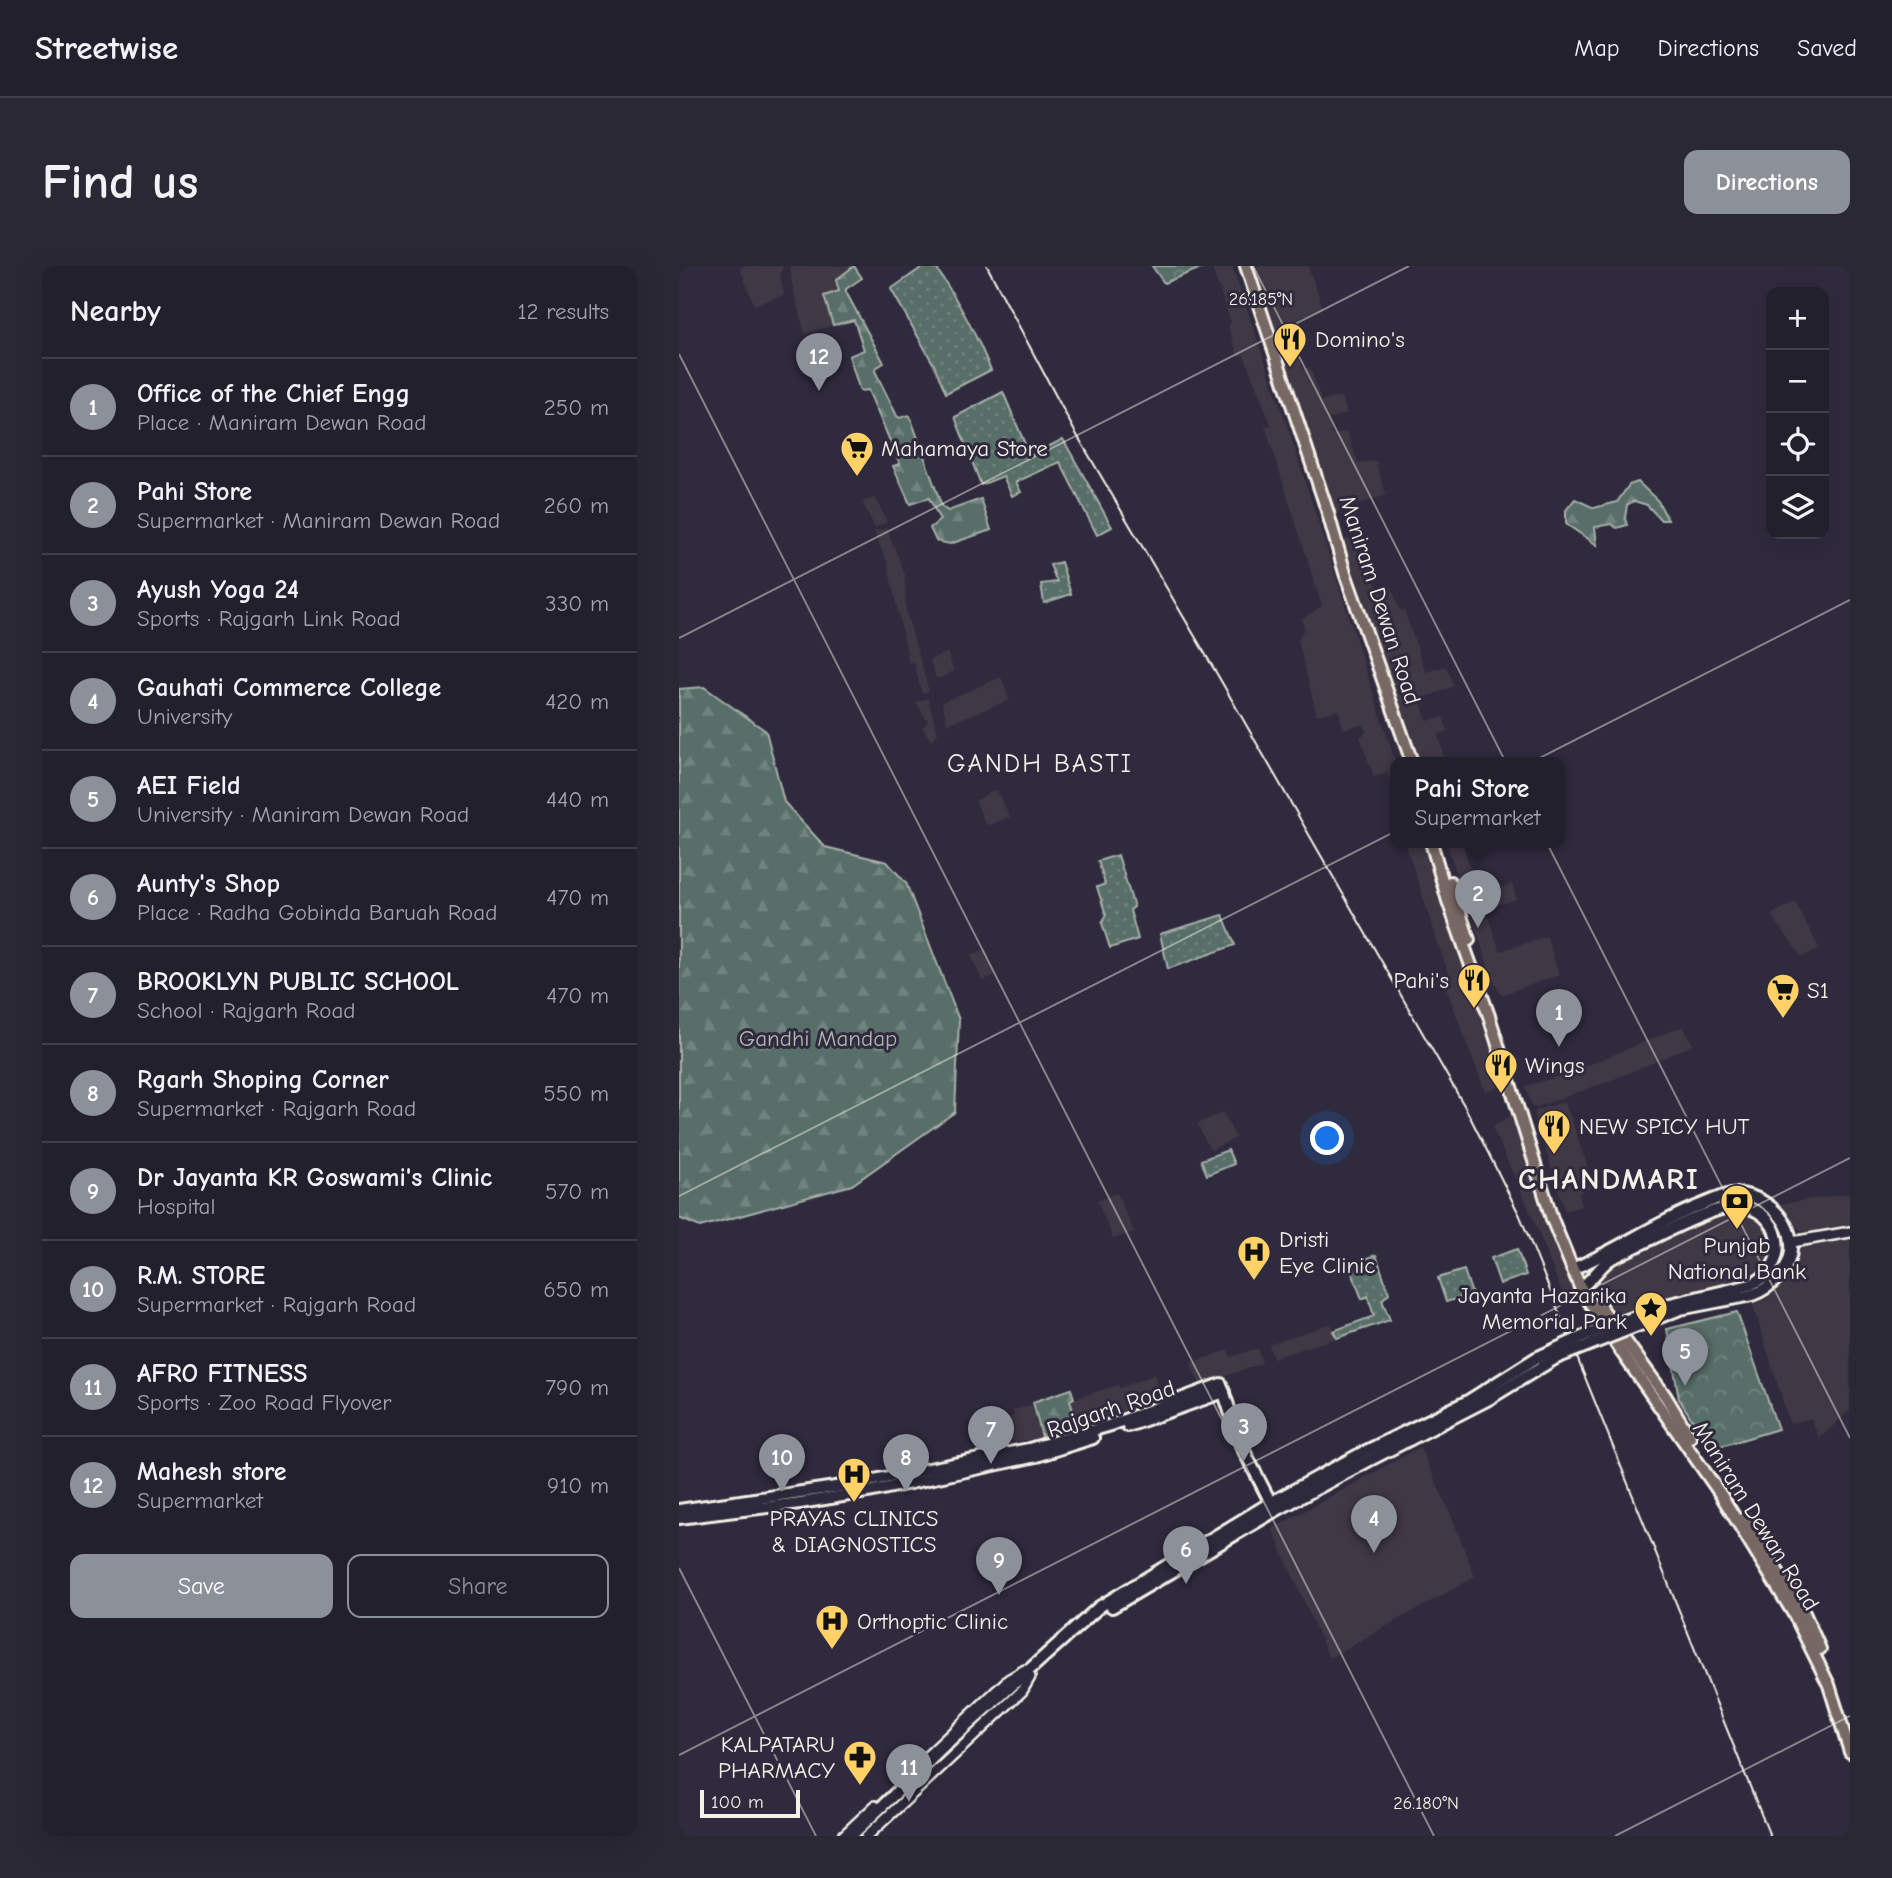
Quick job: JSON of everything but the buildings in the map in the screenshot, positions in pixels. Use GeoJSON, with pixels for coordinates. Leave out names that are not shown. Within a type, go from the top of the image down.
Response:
{"type":"FeatureCollection","features":[{"type":"Feature","properties":{"kind":"main road"},"geometry":{"type":"LineString","coordinates":[[1240,266],[1306,453]]}},
{"type":"Feature","properties":{"kind":"main road"},"geometry":{"type":"LineString","coordinates":[[1246,266],[1306,453]]}},
{"type":"Feature","properties":{"kind":"main road","name":"Maniram Dewan Road"},"geometry":{"type":"LineString","coordinates":[[1306,453],[1339,576],[1403,757]]}},
{"type":"Feature","properties":{"kind":"main road","name":"Maniram Dewan Road"},"geometry":{"type":"LineString","coordinates":[[1306,453],[1410,757]]}},
{"type":"Feature","properties":{"kind":"main road","name":"Maniram Dewan Road"},"geometry":{"type":"LineString","coordinates":[[1433,848],[1448,901],[1489,1016],[1552,1219],[1583,1286],[1618,1347],[1721,1494],[1795,1616],[1829,1685],[1850,1752]]}},
{"type":"Feature","properties":{"kind":"main road","name":"Maniram Dewan Road"},"geometry":{"type":"LineString","coordinates":[[1440,848],[1575,1268]]}},
{"type":"Feature","properties":{"kind":"main road"},"geometry":{"type":"LineString","coordinates":[[859,1836],[1034,1665],[1099,1607],[1272,1507],[1364,1458],[1489,1399],[1556,1358],[1680,1309],[1751,1290],[1761,1292],[1782,1273],[1791,1242],[1782,1220],[1769,1205],[1748,1195],[1732,1194],[1686,1210],[1575,1268]]}},
{"type":"Feature","properties":{"kind":"main road"},"geometry":{"type":"LineString","coordinates":[[1583,1286],[1600,1266],[1612,1258],[1721,1209],[1737,1206],[1755,1211],[1768,1222],[1777,1240],[1778,1254],[1768,1274],[1751,1290]]}},
{"type":"Feature","properties":{"kind":"main road","name":"Maniram Dewan Road"},"geometry":{"type":"LineString","coordinates":[[1583,1286],[1666,1397],[1697,1450],[1804,1613],[1839,1694],[1850,1733]]}},
{"type":"Feature","properties":{"kind":"main road"},"geometry":{"type":"LineString","coordinates":[[1223,1388],[1241,1445],[1272,1507]]}},
{"type":"Feature","properties":{"kind":"main road","name":"Rajgarh Road"},"geometry":{"type":"LineString","coordinates":[[679,1510],[849,1485],[1029,1449],[1223,1388]]}},
{"type":"Feature","properties":{"kind":"main road","name":"Rajgarh Road"},"geometry":{"type":"LineString","coordinates":[[679,1518],[873,1491],[1023,1459],[1062,1449],[1223,1388]]}},
{"type":"Feature","properties":{"kind":"main road"},"geometry":{"type":"LineString","coordinates":[[851,1836],[1016,1685],[1081,1631],[1119,1602],[1272,1507]]}},
{"type":"Feature","properties":{"kind":"street"},"geometry":{"type":"LineString","coordinates":[[1791,1242],[1850,1232]]}},
{"type":"Feature","properties":{"kind":"street"},"geometry":{"type":"LineString","coordinates":[[843,1836],[1008,1680],[1034,1665]]}},
{"type":"Feature","properties":{"kind":"street"},"geometry":{"type":"LineString","coordinates":[[867,1836],[1023,1691],[1030,1676]]}},
{"type":"Feature","properties":{"kind":"shaded area"},"geometry":{"type":"Polygon","coordinates":[[[783,266],[780,274],[784,295],[754,305],[740,268],[783,266]]]}},
{"type":"Feature","properties":{"kind":"shaded area"},"geometry":{"type":"Polygon","coordinates":[[[791,266],[851,266],[836,280],[839,291],[824,296],[833,325],[805,334],[791,280],[791,266]]]}},
{"type":"Feature","properties":{"kind":"shaded area"},"geometry":{"type":"Polygon","coordinates":[[[1211,266],[1232,266],[1290,434],[1394,757],[1390,757],[1390,782],[1387,773],[1374,777],[1360,737],[1366,733],[1364,724],[1344,729],[1338,710],[1317,715],[1298,641],[1304,628],[1302,619],[1322,606],[1265,426],[1271,425],[1244,355],[1238,356],[1228,326],[1231,322],[1211,266]]]}},
{"type":"Feature","properties":{"kind":"shaded area"},"geometry":{"type":"Polygon","coordinates":[[[1251,266],[1308,266],[1323,308],[1288,324],[1303,369],[1310,367],[1321,401],[1342,396],[1347,413],[1328,420],[1332,435],[1347,431],[1358,463],[1376,461],[1386,495],[1334,513],[1251,266]]]}},
{"type":"Feature","properties":{"kind":"shaded area"},"geometry":{"type":"Polygon","coordinates":[[[876,499],[887,522],[875,528],[862,502],[876,499]]]}},
{"type":"Feature","properties":{"kind":"shaded area"},"geometry":{"type":"Polygon","coordinates":[[[887,528],[905,575],[906,612],[929,691],[922,694],[914,662],[909,663],[887,562],[874,532],[887,528]]]}},
{"type":"Feature","properties":{"kind":"shaded area"},"geometry":{"type":"Polygon","coordinates":[[[1354,536],[1363,564],[1368,563],[1378,590],[1391,586],[1400,611],[1404,610],[1426,672],[1446,666],[1454,686],[1420,700],[1427,721],[1443,717],[1448,731],[1438,735],[1444,757],[1417,757],[1343,540],[1354,536]]]}},
{"type":"Feature","properties":{"kind":"shaded area"},"geometry":{"type":"Polygon","coordinates":[[[947,652],[954,671],[936,678],[930,660],[947,652]]]}},
{"type":"Feature","properties":{"kind":"shaded area"},"geometry":{"type":"Polygon","coordinates":[[[1001,677],[1010,700],[947,724],[942,702],[1001,677]]]}},
{"type":"Feature","properties":{"kind":"shaded area"},"geometry":{"type":"Polygon","coordinates":[[[928,698],[938,734],[931,741],[922,727],[928,722],[916,702],[928,698]]]}},
{"type":"Feature","properties":{"kind":"shaded area"},"geometry":{"type":"Polygon","coordinates":[[[996,789],[1010,817],[989,825],[985,823],[975,801],[996,789]]]}},
{"type":"Feature","properties":{"kind":"shaded area"},"geometry":{"type":"Polygon","coordinates":[[[1407,848],[1424,848],[1503,1086],[1485,1091],[1446,988],[1451,983],[1407,848]]]}},
{"type":"Feature","properties":{"kind":"shaded area"},"geometry":{"type":"Polygon","coordinates":[[[1448,848],[1464,848],[1472,875],[1476,873],[1487,893],[1512,884],[1516,899],[1485,909],[1500,951],[1547,936],[1559,975],[1501,995],[1492,977],[1448,848]]]}},
{"type":"Feature","properties":{"kind":"shaded area"},"geometry":{"type":"Polygon","coordinates":[[[1795,902],[1819,948],[1802,957],[1771,915],[1795,902]]]}},
{"type":"Feature","properties":{"kind":"shaded area"},"geometry":{"type":"Polygon","coordinates":[[[986,949],[995,975],[982,981],[971,955],[986,949]]]}},
{"type":"Feature","properties":{"kind":"shaded area"},"geometry":{"type":"Polygon","coordinates":[[[1683,1026],[1693,1045],[1610,1081],[1536,1107],[1532,1106],[1525,1086],[1572,1073],[1683,1026]]]}},
{"type":"Feature","properties":{"kind":"shaded area"},"geometry":{"type":"Polygon","coordinates":[[[1565,1102],[1591,1176],[1588,1178],[1591,1188],[1579,1192],[1581,1206],[1565,1211],[1534,1114],[1536,1110],[1565,1102]]]}},
{"type":"Feature","properties":{"kind":"shaded area"},"geometry":{"type":"Polygon","coordinates":[[[1223,1112],[1236,1138],[1210,1150],[1197,1124],[1223,1112]]]}},
{"type":"Feature","properties":{"kind":"shaded area"},"geometry":{"type":"Polygon","coordinates":[[[1512,1115],[1547,1222],[1575,1289],[1563,1295],[1533,1218],[1492,1127],[1512,1115]]]}},
{"type":"Feature","properties":{"kind":"shaded area"},"geometry":{"type":"Polygon","coordinates":[[[1117,1193],[1134,1232],[1113,1239],[1097,1201],[1117,1193]]]}},
{"type":"Feature","properties":{"kind":"shaded area"},"geometry":{"type":"Polygon","coordinates":[[[1850,1193],[1850,1225],[1810,1233],[1802,1231],[1792,1223],[1781,1204],[1850,1193]]]}},
{"type":"Feature","properties":{"kind":"shaded area"},"geometry":{"type":"Polygon","coordinates":[[[1747,1210],[1760,1219],[1770,1239],[1767,1257],[1761,1268],[1699,1293],[1616,1316],[1594,1277],[1600,1268],[1725,1211],[1747,1210]]]}},
{"type":"Feature","properties":{"kind":"shaded area"},"geometry":{"type":"Polygon","coordinates":[[[1850,1235],[1850,1410],[1819,1439],[1811,1418],[1790,1424],[1753,1305],[1771,1296],[1786,1281],[1793,1270],[1796,1249],[1801,1244],[1850,1235]]]}},
{"type":"Feature","properties":{"kind":"shaded area"},"geometry":{"type":"Polygon","coordinates":[[[1328,1324],[1332,1325],[1337,1338],[1273,1358],[1269,1345],[1328,1324]]]}},
{"type":"Feature","properties":{"kind":"shaded area"},"geometry":{"type":"Polygon","coordinates":[[[1258,1348],[1262,1362],[1260,1364],[1203,1384],[1199,1382],[1191,1363],[1228,1350],[1231,1357],[1258,1348]]]}},
{"type":"Feature","properties":{"kind":"shaded area"},"geometry":{"type":"Polygon","coordinates":[[[1155,1374],[1161,1398],[1077,1426],[1070,1400],[1118,1385],[1120,1388],[1155,1374]]]}},
{"type":"Feature","properties":{"kind":"shaded area"},"geometry":{"type":"Polygon","coordinates":[[[1032,1405],[1042,1437],[1010,1443],[1005,1419],[1014,1416],[1013,1410],[1032,1405]]]}},
{"type":"Feature","properties":{"kind":"shaded area"},"geometry":{"type":"Polygon","coordinates":[[[1420,1447],[1449,1510],[1475,1577],[1329,1658],[1272,1529],[1420,1447]]]}},
{"type":"Feature","properties":{"kind":"green space"},"geometry":{"type":"Polygon","coordinates":[[[854,266],[862,278],[846,289],[846,292],[884,363],[875,371],[897,416],[910,416],[942,507],[948,511],[981,499],[991,530],[950,544],[936,541],[930,528],[940,520],[929,498],[910,504],[893,466],[900,464],[868,390],[860,391],[849,356],[864,350],[854,320],[833,325],[824,296],[839,291],[836,280],[854,266]]]}},
{"type":"Feature","properties":{"kind":"green space"},"geometry":{"type":"Polygon","coordinates":[[[924,266],[935,266],[943,278],[991,370],[946,393],[934,365],[891,289],[924,266]]]}},
{"type":"Feature","properties":{"kind":"green space"},"geometry":{"type":"Polygon","coordinates":[[[1152,266],[1206,266],[1164,283],[1152,266]]]}},
{"type":"Feature","properties":{"kind":"green space"},"geometry":{"type":"Polygon","coordinates":[[[1003,392],[1030,456],[1063,439],[1112,527],[1097,535],[1060,462],[1016,482],[1021,492],[1012,496],[1003,476],[981,485],[955,417],[1003,392]]]}},
{"type":"Feature","properties":{"kind":"green space"},"geometry":{"type":"Polygon","coordinates":[[[1638,482],[1658,501],[1668,520],[1661,520],[1647,505],[1634,501],[1627,505],[1627,525],[1617,528],[1611,524],[1595,527],[1597,545],[1566,524],[1566,510],[1575,499],[1594,508],[1617,502],[1629,485],[1638,482]]]}},
{"type":"Feature","properties":{"kind":"green space"},"geometry":{"type":"Polygon","coordinates":[[[1061,562],[1071,594],[1044,603],[1041,584],[1057,582],[1050,565],[1061,562]]]}},
{"type":"Feature","properties":{"kind":"green space","name":"Gandhi Mandap"},"geometry":{"type":"Polygon","coordinates":[[[704,687],[766,731],[784,802],[825,847],[887,862],[906,883],[959,1020],[955,1112],[852,1185],[700,1227],[679,1218],[679,689],[704,687]]]}},
{"type":"Feature","properties":{"kind":"green space"},"geometry":{"type":"Polygon","coordinates":[[[1118,855],[1134,907],[1130,910],[1138,939],[1110,948],[1102,923],[1106,915],[1097,887],[1105,884],[1098,861],[1118,855]]]}},
{"type":"Feature","properties":{"kind":"green space"},"geometry":{"type":"Polygon","coordinates":[[[1223,915],[1235,945],[1168,969],[1160,934],[1223,915]]]}},
{"type":"Feature","properties":{"kind":"green space"},"geometry":{"type":"Polygon","coordinates":[[[1228,1150],[1234,1164],[1207,1175],[1201,1160],[1228,1150]]]}},
{"type":"Feature","properties":{"kind":"green space"},"geometry":{"type":"Polygon","coordinates":[[[1517,1249],[1526,1275],[1500,1284],[1491,1258],[1517,1249]]]}},
{"type":"Feature","properties":{"kind":"green space"},"geometry":{"type":"Polygon","coordinates":[[[1376,1255],[1389,1293],[1382,1300],[1390,1320],[1337,1338],[1333,1331],[1374,1316],[1368,1296],[1362,1299],[1349,1264],[1376,1255]]]}},
{"type":"Feature","properties":{"kind":"green space"},"geometry":{"type":"Polygon","coordinates":[[[1464,1270],[1472,1294],[1446,1302],[1438,1278],[1464,1270]]]}},
{"type":"Feature","properties":{"kind":"green space"},"geometry":{"type":"Polygon","coordinates":[[[1737,1312],[1778,1429],[1711,1449],[1679,1399],[1667,1329],[1737,1312]]]}},
{"type":"Feature","properties":{"kind":"green space"},"geometry":{"type":"Polygon","coordinates":[[[1071,1389],[1074,1398],[1070,1400],[1077,1426],[1042,1437],[1033,1402],[1071,1389]]]}},
{"type":"Feature","properties":{"kind":"railway"},"geometry":{"type":"LineString","coordinates":[[987,266],[1074,430],[1465,1107],[1520,1216],[1770,1836]]}},
{"type":"Feature","properties":{"kind":"place","name":"Domino's"},"geometry":{"type":"Point","coordinates":[1290,369]}},
{"type":"Feature","properties":{"kind":"place","name":"Mahesh store"},"geometry":{"type":"Point","coordinates":[819,391]}},
{"type":"Feature","properties":{"kind":"place","name":"Mahamaya Store"},"geometry":{"type":"Point","coordinates":[857,478]}},
{"type":"Feature","properties":{"kind":"place","name":"Pahi Store"},"geometry":{"type":"Point","coordinates":[1478,928]}},
{"type":"Feature","properties":{"kind":"place","name":"Pahi's"},"geometry":{"type":"Point","coordinates":[1474,1010]}},
{"type":"Feature","properties":{"kind":"place","name":"S1"},"geometry":{"type":"Point","coordinates":[1783,1020]}},
{"type":"Feature","properties":{"kind":"place","name":"Office of the Chief Engg"},"geometry":{"type":"Point","coordinates":[1559,1047]}},
{"type":"Feature","properties":{"kind":"place","name":"Wings"},"geometry":{"type":"Point","coordinates":[1501,1095]}},
{"type":"Feature","properties":{"kind":"place","name":"NEW SPICY HUT"},"geometry":{"type":"Point","coordinates":[1554,1156]}},
{"type":"Feature","properties":{"kind":"place","name":"Punjab National Bank"},"geometry":{"type":"Point","coordinates":[1737,1231]}},
{"type":"Feature","properties":{"kind":"place","name":"Dristi Eye Clinic"},"geometry":{"type":"Point","coordinates":[1254,1282]}},
{"type":"Feature","properties":{"kind":"place","name":"Jayanta Hazarika Memorial Park"},"geometry":{"type":"Point","coordinates":[1651,1338]}},
{"type":"Feature","properties":{"kind":"place","name":"AEI Field"},"geometry":{"type":"Point","coordinates":[1685,1386]}},
{"type":"Feature","properties":{"kind":"place","name":"Ayush Yoga 24"},"geometry":{"type":"Point","coordinates":[1244,1461]}},
{"type":"Feature","properties":{"kind":"place","name":"BROOKLYN PUBLIC SCHOOL"},"geometry":{"type":"Point","coordinates":[991,1464]}},
{"type":"Feature","properties":{"kind":"place","name":"R.M. STORE"},"geometry":{"type":"Point","coordinates":[782,1492]}},
{"type":"Feature","properties":{"kind":"place","name":"Rgarh Shoping Corner"},"geometry":{"type":"Point","coordinates":[906,1492]}},
{"type":"Feature","properties":{"kind":"place","name":"PRAYAS CLINICS & DIAGNOSTICS"},"geometry":{"type":"Point","coordinates":[854,1504]}},
{"type":"Feature","properties":{"kind":"place","name":"Gauhati Commerce College"},"geometry":{"type":"Point","coordinates":[1374,1553]}},
{"type":"Feature","properties":{"kind":"place","name":"Aunty's Shop"},"geometry":{"type":"Point","coordinates":[1186,1584]}},
{"type":"Feature","properties":{"kind":"place","name":"Dr Jayanta KR Goswami's Clinic"},"geometry":{"type":"Point","coordinates":[999,1595]}},
{"type":"Feature","properties":{"kind":"place","name":"Orthoptic Clinic"},"geometry":{"type":"Point","coordinates":[832,1651]}},
{"type":"Feature","properties":{"kind":"place","name":"KALPATARU PHARMACY"},"geometry":{"type":"Point","coordinates":[860,1787]}},
{"type":"Feature","properties":{"kind":"place","name":"AFRO FITNESS"},"geometry":{"type":"Point","coordinates":[909,1802]}},
{"type":"Feature","properties":{"kind":"district","name":"GANDH BASTI"},"geometry":{"type":"Point","coordinates":[1040,764]}},
{"type":"Feature","properties":{"kind":"district","name":"CHANDMARI"},"geometry":{"type":"Point","coordinates":[1609,1179]}}]}
